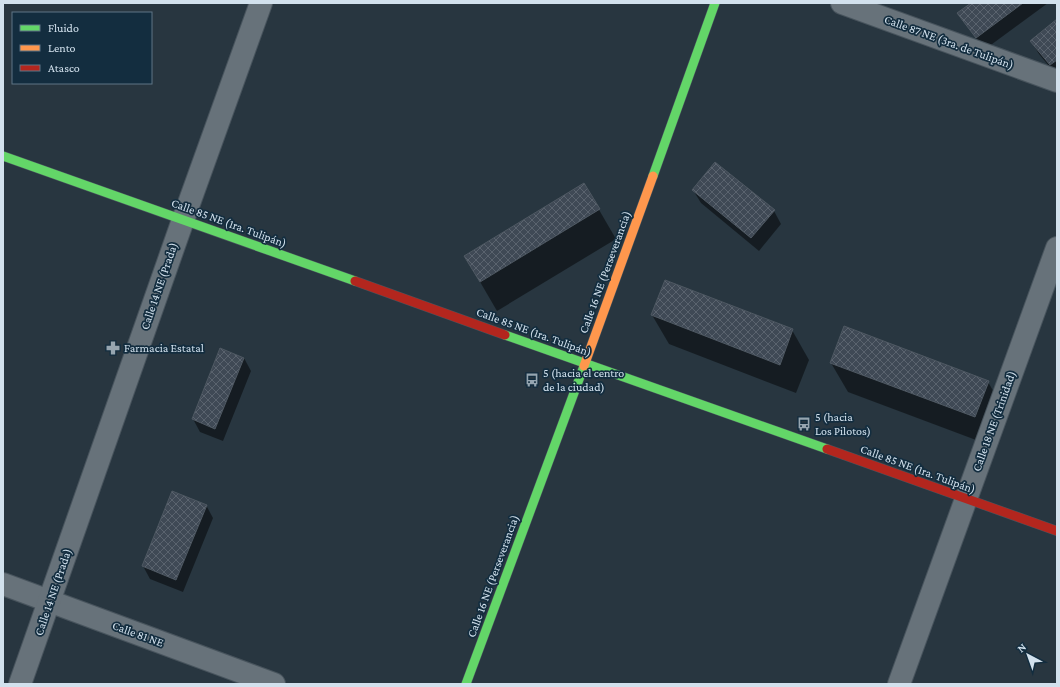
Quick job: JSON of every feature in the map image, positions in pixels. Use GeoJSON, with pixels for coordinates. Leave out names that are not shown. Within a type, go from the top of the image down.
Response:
{"type":"FeatureCollection","features":[{"type":"Feature","properties":{"kind":"street","name":"Calle 14 NE (Prada)"},"geometry":{"type":"LineString","coordinates":[[20,684],[261,3]]}},
{"type":"Feature","properties":{"kind":"street","name":"Calle 16 NE (Perseverancia)"},"geometry":{"type":"LineString","coordinates":[[466,684],[585,363],[715,3]]}},
{"type":"Feature","properties":{"kind":"street","name":"Calle 87 NE (3ra. de Tulipán)"},"geometry":{"type":"LineString","coordinates":[[842,3],[1057,81]]}},
{"type":"Feature","properties":{"kind":"street","name":"Calle 85 NE (1ra. Tulipán)"},"geometry":{"type":"LineString","coordinates":[[3,156],[1057,531]]}},
{"type":"Feature","properties":{"kind":"street","name":"Calle 18 NE (Trinidad)"},"geometry":{"type":"LineString","coordinates":[[899,684],[1057,248]]}},
{"type":"Feature","properties":{"kind":"street","name":"Calle 81 NE"},"geometry":{"type":"LineString","coordinates":[[3,584],[50,600],[274,684]]}},
{"type":"Feature","properties":{"kind":"building"},"geometry":{"type":"Polygon","coordinates":[[[971,3],[1023,3],[976,38],[957,13],[971,3]]]}},
{"type":"Feature","properties":{"kind":"building"},"geometry":{"type":"Polygon","coordinates":[[[1057,19],[1057,60],[1050,65],[1030,41],[1057,19]]]}},
{"type":"Feature","properties":{"kind":"building"},"geometry":{"type":"Polygon","coordinates":[[[715,162],[775,210],[751,238],[692,190],[715,162]]]}},
{"type":"Feature","properties":{"kind":"building"},"geometry":{"type":"Polygon","coordinates":[[[584,183],[600,209],[480,282],[464,256],[584,183]]]}},
{"type":"Feature","properties":{"kind":"building"},"geometry":{"type":"Polygon","coordinates":[[[665,280],[793,329],[780,365],[651,315],[665,280]]]}},
{"type":"Feature","properties":{"kind":"building"},"geometry":{"type":"Polygon","coordinates":[[[844,326],[989,381],[975,417],[830,363],[844,326]]]}},
{"type":"Feature","properties":{"kind":"building"},"geometry":{"type":"Polygon","coordinates":[[[220,348],[244,358],[215,429],[192,419],[220,348]]]}},
{"type":"Feature","properties":{"kind":"building"},"geometry":{"type":"Polygon","coordinates":[[[172,491],[207,505],[176,580],[142,566],[172,491]]]}},
{"type":"Feature","properties":{"kind":"traffic: fast"},"geometry":{"type":"LineString","coordinates":[[653,176],[715,3]]}},
{"type":"Feature","properties":{"kind":"traffic: fast"},"geometry":{"type":"LineString","coordinates":[[3,156],[355,281]]}},
{"type":"Feature","properties":{"kind":"traffic: fast"},"geometry":{"type":"LineString","coordinates":[[505,335],[827,449]]}},
{"type":"Feature","properties":{"kind":"traffic: fast"},"geometry":{"type":"LineString","coordinates":[[466,684],[584,366]]}},
{"type":"Feature","properties":{"kind":"traffic: slow"},"geometry":{"type":"LineString","coordinates":[[584,366],[653,176]]}},
{"type":"Feature","properties":{"kind":"traffic: jam"},"geometry":{"type":"LineString","coordinates":[[355,281],[505,335]]}},
{"type":"Feature","properties":{"kind":"traffic: jam"},"geometry":{"type":"LineString","coordinates":[[827,449],[1057,531]]}},
{"type":"Feature","properties":{"kind":"place","name":"Farmacia Estatal"},"geometry":{"type":"Point","coordinates":[113,348]}},
{"type":"Feature","properties":{"kind":"place","name":"5 (hacia el centro de la ciudad)"},"geometry":{"type":"Point","coordinates":[532,380]}},
{"type":"Feature","properties":{"kind":"place","name":"5 (hacia Los Pilotos)"},"geometry":{"type":"Point","coordinates":[804,424]}}]}
